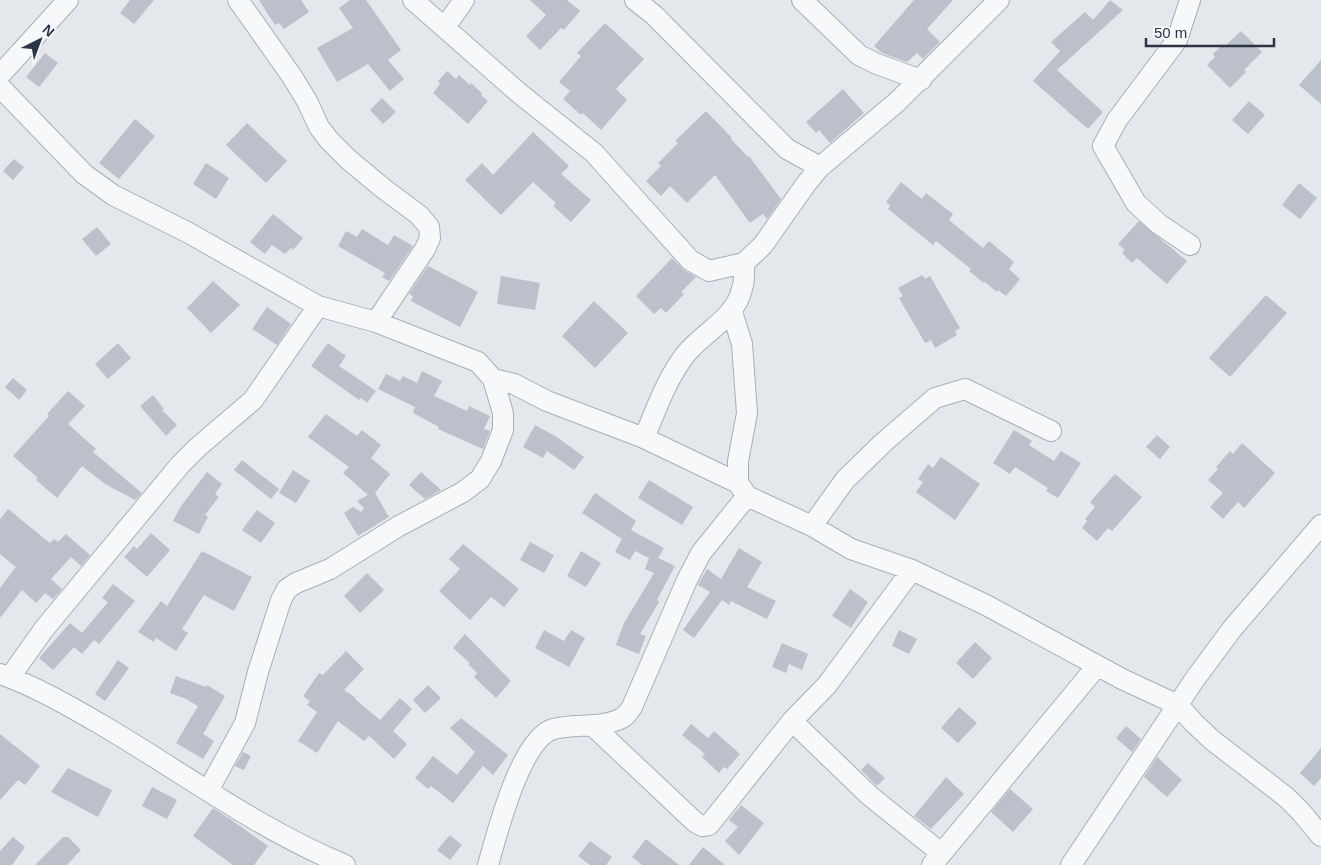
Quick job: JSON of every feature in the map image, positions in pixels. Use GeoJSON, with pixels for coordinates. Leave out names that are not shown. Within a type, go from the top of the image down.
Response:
{"type":"FeatureCollection","features":[{"type":"Feature","properties":{"kind":"street"},"geometry":{"type":"LineString","coordinates":[[0,75],[68,0]]}},
{"type":"Feature","properties":{"kind":"street"},"geometry":{"type":"LineString","coordinates":[[238,0],[291,75],[307,100],[319,127],[329,140],[356,166],[419,215],[428,227],[430,238],[426,249],[376,322]]}},
{"type":"Feature","properties":{"kind":"street"},"geometry":{"type":"LineString","coordinates":[[413,0],[519,93],[594,153],[690,260],[709,271],[744,262],[763,245],[820,167],[921,80],[999,0]]}},
{"type":"Feature","properties":{"kind":"street"},"geometry":{"type":"LineString","coordinates":[[445,28],[464,0]]}},
{"type":"Feature","properties":{"kind":"street"},"geometry":{"type":"LineString","coordinates":[[635,0],[654,15],[787,149],[820,167]]}},
{"type":"Feature","properties":{"kind":"street"},"geometry":{"type":"LineString","coordinates":[[802,0],[859,55],[877,64],[921,80]]}},
{"type":"Feature","properties":{"kind":"street"},"geometry":{"type":"LineString","coordinates":[[1190,0],[1177,40],[1117,120],[1103,146],[1136,203],[1159,224],[1190,245]]}},
{"type":"Feature","properties":{"kind":"street"},"geometry":{"type":"LineString","coordinates":[[0,87],[84,174],[113,195],[187,232],[318,306],[376,322],[478,362],[493,379],[503,413],[503,430],[491,461],[480,479],[463,492],[399,526],[330,569],[296,583],[288,589],[281,600],[258,672],[245,723],[208,791]]}},
{"type":"Feature","properties":{"kind":"street"},"geometry":{"type":"LineString","coordinates":[[644,438],[669,381],[686,355],[708,332],[732,312],[742,290],[744,262]]}},
{"type":"Feature","properties":{"kind":"street"},"geometry":{"type":"LineString","coordinates":[[318,306],[252,400],[180,465],[5,676],[69,706],[317,858],[345,865]]}},
{"type":"Feature","properties":{"kind":"street"},"geometry":{"type":"LineString","coordinates":[[488,865],[506,805],[518,774],[534,745],[543,734],[554,729],[592,725],[623,718],[632,707],[687,580],[701,553],[742,489],[738,461],[747,413],[742,344],[732,312]]}},
{"type":"Feature","properties":{"kind":"street"},"geometry":{"type":"LineString","coordinates":[[493,379],[514,384],[547,401],[644,438],[812,526],[851,549],[912,570],[986,605],[1097,666],[1178,704],[1212,740],[1286,797],[1321,836]]}},
{"type":"Feature","properties":{"kind":"street"},"geometry":{"type":"LineString","coordinates":[[812,526],[845,480],[884,442],[935,398],[965,389],[1051,430]]}},
{"type":"Feature","properties":{"kind":"street"},"geometry":{"type":"LineString","coordinates":[[1071,865],[1195,678],[1232,629],[1321,524]]}},
{"type":"Feature","properties":{"kind":"street"},"geometry":{"type":"LineString","coordinates":[[592,725],[702,826],[709,825],[792,722],[828,685],[912,570]]}},
{"type":"Feature","properties":{"kind":"street"},"geometry":{"type":"LineString","coordinates":[[792,722],[936,859],[1097,666]]}},
{"type":"Feature","properties":{"kind":"building"},"geometry":{"type":"Polygon","coordinates":[[[130,0],[154,0],[134,24],[120,13],[130,0]]]}},
{"type":"Feature","properties":{"kind":"building"},"geometry":{"type":"Polygon","coordinates":[[[259,0],[301,0],[309,12],[284,29],[279,23],[275,25],[259,0]]]}},
{"type":"Feature","properties":{"kind":"building"},"geometry":{"type":"Polygon","coordinates":[[[350,0],[366,0],[401,50],[388,60],[404,79],[390,91],[368,64],[337,82],[317,48],[353,28],[339,8],[350,0]]]}},
{"type":"Feature","properties":{"kind":"building"},"geometry":{"type":"Polygon","coordinates":[[[530,0],[567,0],[580,11],[564,30],[561,28],[540,50],[526,36],[546,15],[530,0]]]}},
{"type":"Feature","properties":{"kind":"building"},"geometry":{"type":"Polygon","coordinates":[[[914,0],[953,0],[927,29],[940,42],[923,59],[917,53],[907,62],[882,53],[874,46],[914,0]]]}},
{"type":"Feature","properties":{"kind":"building"},"geometry":{"type":"Polygon","coordinates":[[[1110,0],[1123,10],[1057,70],[1103,112],[1088,129],[1033,81],[1060,51],[1051,42],[1085,12],[1093,20],[1110,0]]]}},
{"type":"Feature","properties":{"kind":"building"},"geometry":{"type":"Polygon","coordinates":[[[605,23],[644,59],[616,89],[627,100],[601,130],[583,113],[581,115],[563,99],[570,91],[559,82],[581,56],[577,53],[605,23]]]}},
{"type":"Feature","properties":{"kind":"building"},"geometry":{"type":"Polygon","coordinates":[[[1241,31],[1262,52],[1230,88],[1207,65],[1215,57],[1213,54],[1223,44],[1225,46],[1241,31]]]}},
{"type":"Feature","properties":{"kind":"building"},"geometry":{"type":"Polygon","coordinates":[[[45,53],[58,63],[39,87],[26,77],[45,53]]]}},
{"type":"Feature","properties":{"kind":"building"},"geometry":{"type":"Polygon","coordinates":[[[1321,60],[1321,104],[1299,85],[1321,60]]]}},
{"type":"Feature","properties":{"kind":"building"},"geometry":{"type":"Polygon","coordinates":[[[447,71],[456,79],[459,75],[470,85],[471,83],[488,101],[468,124],[433,93],[440,84],[438,81],[447,71]]]}},
{"type":"Feature","properties":{"kind":"building"},"geometry":{"type":"Polygon","coordinates":[[[843,89],[864,113],[830,143],[819,130],[816,133],[806,122],[843,89]]]}},
{"type":"Feature","properties":{"kind":"building"},"geometry":{"type":"Polygon","coordinates":[[[382,98],[396,112],[383,124],[370,110],[382,98]]]}},
{"type":"Feature","properties":{"kind":"building"},"geometry":{"type":"Polygon","coordinates":[[[1249,101],[1265,115],[1248,134],[1232,120],[1249,101]]]}},
{"type":"Feature","properties":{"kind":"building"},"geometry":{"type":"Polygon","coordinates":[[[706,111],[749,156],[781,199],[767,219],[763,214],[750,223],[715,175],[687,203],[670,186],[661,196],[646,181],[661,166],[658,163],[678,143],[675,141],[706,111]]]}},
{"type":"Feature","properties":{"kind":"building"},"geometry":{"type":"Polygon","coordinates":[[[135,119],[155,136],[119,179],[99,163],[135,119]]]}},
{"type":"Feature","properties":{"kind":"building"},"geometry":{"type":"Polygon","coordinates":[[[247,123],[287,161],[266,183],[226,145],[247,123]]]}},
{"type":"Feature","properties":{"kind":"building"},"geometry":{"type":"Polygon","coordinates":[[[533,132],[569,166],[561,174],[591,200],[571,222],[553,206],[556,203],[533,182],[501,215],[465,180],[482,163],[493,175],[533,132]]]}},
{"type":"Feature","properties":{"kind":"building"},"geometry":{"type":"Polygon","coordinates":[[[14,159],[24,167],[13,180],[3,171],[14,159]]]}},
{"type":"Feature","properties":{"kind":"building"},"geometry":{"type":"Polygon","coordinates":[[[206,163],[229,178],[216,199],[193,184],[206,163]]]}},
{"type":"Feature","properties":{"kind":"building"},"geometry":{"type":"Polygon","coordinates":[[[901,182],[922,199],[926,193],[953,214],[949,220],[983,248],[989,241],[1014,262],[1009,269],[1020,279],[1006,296],[984,283],[969,271],[971,269],[936,241],[933,245],[888,209],[890,205],[886,202],[901,182]]]}},
{"type":"Feature","properties":{"kind":"building"},"geometry":{"type":"Polygon","coordinates":[[[1299,183],[1317,198],[1300,219],[1282,205],[1299,183]]]}},
{"type":"Feature","properties":{"kind":"building"},"geometry":{"type":"Polygon","coordinates":[[[273,214],[303,238],[293,250],[291,248],[285,254],[272,245],[265,254],[250,242],[273,214]]]}},
{"type":"Feature","properties":{"kind":"building"},"geometry":{"type":"Polygon","coordinates":[[[1139,221],[1187,261],[1167,284],[1137,258],[1132,263],[1122,253],[1125,250],[1118,244],[1139,221]]]}},
{"type":"Feature","properties":{"kind":"building"},"geometry":{"type":"Polygon","coordinates":[[[97,227],[111,244],[96,256],[82,239],[97,227]]]}},
{"type":"Feature","properties":{"kind":"building"},"geometry":{"type":"Polygon","coordinates":[[[362,229],[388,245],[394,235],[413,246],[389,281],[382,277],[385,273],[338,246],[346,231],[357,237],[362,229]]]}},
{"type":"Feature","properties":{"kind":"building"},"geometry":{"type":"Polygon","coordinates":[[[672,258],[684,270],[696,277],[681,292],[684,294],[666,313],[661,308],[654,314],[636,296],[672,258]]]}},
{"type":"Feature","properties":{"kind":"building"},"geometry":{"type":"Polygon","coordinates":[[[428,266],[478,292],[460,327],[411,301],[413,296],[409,294],[428,266]]]}},
{"type":"Feature","properties":{"kind":"building"},"geometry":{"type":"Polygon","coordinates":[[[922,275],[925,279],[930,276],[960,328],[955,331],[957,335],[935,348],[931,340],[925,343],[899,298],[903,296],[898,288],[922,275]]]}},
{"type":"Feature","properties":{"kind":"building"},"geometry":{"type":"Polygon","coordinates":[[[501,276],[540,283],[535,310],[497,304],[501,276]]]}},
{"type":"Feature","properties":{"kind":"building"},"geometry":{"type":"Polygon","coordinates":[[[213,281],[240,305],[211,333],[187,308],[213,281]]]}},
{"type":"Feature","properties":{"kind":"building"},"geometry":{"type":"Polygon","coordinates":[[[1266,295],[1287,313],[1230,377],[1209,358],[1266,295]]]}},
{"type":"Feature","properties":{"kind":"building"},"geometry":{"type":"Polygon","coordinates":[[[594,301],[628,333],[595,368],[562,336],[594,301]]]}},
{"type":"Feature","properties":{"kind":"building"},"geometry":{"type":"Polygon","coordinates":[[[267,307],[291,324],[277,345],[252,329],[267,307]]]}},
{"type":"Feature","properties":{"kind":"building"},"geometry":{"type":"Polygon","coordinates":[[[118,343],[131,358],[108,379],[95,364],[118,343]]]}},
{"type":"Feature","properties":{"kind":"building"},"geometry":{"type":"Polygon","coordinates":[[[328,343],[346,356],[339,366],[376,391],[367,403],[361,398],[359,400],[311,366],[328,343]]]}},
{"type":"Feature","properties":{"kind":"building"},"geometry":{"type":"Polygon","coordinates":[[[422,371],[442,381],[434,396],[467,411],[469,406],[490,416],[484,429],[490,431],[483,449],[438,429],[439,427],[413,413],[415,407],[378,389],[386,374],[400,381],[403,376],[417,383],[422,371]]]}},
{"type":"Feature","properties":{"kind":"building"},"geometry":{"type":"Polygon","coordinates":[[[13,378],[27,390],[19,400],[5,387],[13,378]]]}},
{"type":"Feature","properties":{"kind":"building"},"geometry":{"type":"Polygon","coordinates":[[[68,391],[85,406],[68,424],[96,449],[93,452],[142,493],[135,500],[105,484],[82,466],[57,498],[13,456],[49,416],[47,414],[68,391]]]}},
{"type":"Feature","properties":{"kind":"building"},"geometry":{"type":"Polygon","coordinates":[[[153,395],[164,409],[162,410],[177,425],[166,436],[140,406],[153,395]]]}},
{"type":"Feature","properties":{"kind":"building"},"geometry":{"type":"Polygon","coordinates":[[[326,414],[357,436],[362,430],[381,445],[371,458],[390,474],[375,493],[389,517],[358,536],[344,513],[353,507],[361,512],[364,508],[357,501],[368,495],[343,473],[349,467],[308,437],[326,414]]]}},
{"type":"Feature","properties":{"kind":"building"},"geometry":{"type":"Polygon","coordinates":[[[535,425],[557,437],[584,457],[574,470],[547,451],[543,458],[523,447],[535,425]]]}},
{"type":"Feature","properties":{"kind":"building"},"geometry":{"type":"Polygon","coordinates":[[[1014,430],[1032,441],[1029,445],[1054,461],[1061,451],[1081,463],[1058,498],[1046,491],[1048,488],[1015,467],[1010,474],[993,463],[1014,430]]]}},
{"type":"Feature","properties":{"kind":"building"},"geometry":{"type":"Polygon","coordinates":[[[1157,435],[1170,447],[1160,459],[1146,447],[1157,435]]]}},
{"type":"Feature","properties":{"kind":"building"},"geometry":{"type":"Polygon","coordinates":[[[1242,443],[1275,473],[1244,508],[1238,502],[1223,519],[1210,507],[1223,493],[1208,480],[1230,451],[1233,454],[1242,443]]]}},
{"type":"Feature","properties":{"kind":"building"},"geometry":{"type":"Polygon","coordinates":[[[941,457],[980,484],[955,520],[916,492],[923,482],[918,479],[928,464],[933,468],[941,457]]]}},
{"type":"Feature","properties":{"kind":"building"},"geometry":{"type":"Polygon","coordinates":[[[242,460],[279,489],[271,499],[234,470],[242,460]]]}},
{"type":"Feature","properties":{"kind":"building"},"geometry":{"type":"Polygon","coordinates":[[[293,470],[310,481],[296,503],[279,493],[293,470]]]}},
{"type":"Feature","properties":{"kind":"building"},"geometry":{"type":"Polygon","coordinates":[[[207,472],[222,484],[215,494],[219,497],[205,515],[208,517],[199,534],[173,521],[181,506],[207,472]]]}},
{"type":"Feature","properties":{"kind":"building"},"geometry":{"type":"Polygon","coordinates":[[[421,472],[441,490],[425,499],[409,485],[421,472]]]}},
{"type":"Feature","properties":{"kind":"building"},"geometry":{"type":"Polygon","coordinates":[[[1115,474],[1142,497],[1112,531],[1108,528],[1097,541],[1082,528],[1087,521],[1085,519],[1095,507],[1090,502],[1115,474]]]}},
{"type":"Feature","properties":{"kind":"building"},"geometry":{"type":"Polygon","coordinates":[[[649,480],[693,507],[682,525],[638,498],[649,480]]]}},
{"type":"Feature","properties":{"kind":"building"},"geometry":{"type":"Polygon","coordinates":[[[595,493],[636,521],[631,530],[664,548],[658,558],[675,566],[657,600],[659,602],[640,634],[646,636],[639,654],[616,645],[624,623],[654,573],[645,569],[649,558],[635,551],[630,560],[615,552],[622,539],[582,513],[595,493]]]}},
{"type":"Feature","properties":{"kind":"building"},"geometry":{"type":"Polygon","coordinates":[[[8,509],[50,543],[54,539],[58,542],[66,534],[90,555],[81,566],[71,557],[51,579],[62,589],[53,599],[45,593],[36,603],[22,590],[0,618],[0,588],[16,567],[0,554],[0,519],[8,509]]]}},
{"type":"Feature","properties":{"kind":"building"},"geometry":{"type":"Polygon","coordinates":[[[257,510],[275,523],[261,543],[242,530],[257,510]]]}},
{"type":"Feature","properties":{"kind":"building"},"geometry":{"type":"Polygon","coordinates":[[[151,533],[170,550],[147,577],[124,557],[134,546],[137,549],[151,533]]]}},
{"type":"Feature","properties":{"kind":"building"},"geometry":{"type":"Polygon","coordinates":[[[530,542],[554,555],[544,573],[520,560],[530,542]]]}},
{"type":"Feature","properties":{"kind":"building"},"geometry":{"type":"Polygon","coordinates":[[[463,544],[519,589],[504,607],[491,597],[470,620],[439,591],[460,569],[449,559],[463,544]]]}},
{"type":"Feature","properties":{"kind":"building"},"geometry":{"type":"Polygon","coordinates":[[[739,548],[762,562],[747,587],[776,601],[767,619],[731,601],[729,605],[722,600],[694,638],[683,630],[710,592],[698,585],[707,569],[721,579],[739,548]]]}},
{"type":"Feature","properties":{"kind":"building"},"geometry":{"type":"Polygon","coordinates":[[[202,551],[252,577],[234,611],[204,595],[182,629],[188,633],[176,651],[156,638],[154,642],[138,632],[161,601],[167,606],[202,551]]]}},
{"type":"Feature","properties":{"kind":"building"},"geometry":{"type":"Polygon","coordinates":[[[581,551],[601,563],[586,587],[567,576],[581,551]]]}},
{"type":"Feature","properties":{"kind":"building"},"geometry":{"type":"Polygon","coordinates":[[[367,573],[384,590],[360,613],[344,596],[367,573]]]}},
{"type":"Feature","properties":{"kind":"building"},"geometry":{"type":"Polygon","coordinates":[[[113,584],[135,601],[99,644],[94,640],[82,654],[74,647],[53,670],[39,658],[70,623],[82,633],[108,602],[102,598],[113,584]]]}},
{"type":"Feature","properties":{"kind":"building"},"geometry":{"type":"Polygon","coordinates":[[[850,589],[868,602],[851,628],[832,616],[850,589]]]}},
{"type":"Feature","properties":{"kind":"building"},"geometry":{"type":"Polygon","coordinates":[[[544,630],[564,641],[571,630],[585,638],[569,667],[535,648],[544,630]]]}},
{"type":"Feature","properties":{"kind":"building"},"geometry":{"type":"Polygon","coordinates":[[[899,630],[917,639],[909,654],[892,646],[899,630]]]}},
{"type":"Feature","properties":{"kind":"building"},"geometry":{"type":"Polygon","coordinates":[[[465,634],[511,681],[496,698],[474,677],[477,673],[468,664],[470,663],[453,648],[465,634]]]}},
{"type":"Feature","properties":{"kind":"building"},"geometry":{"type":"Polygon","coordinates":[[[975,642],[992,658],[973,679],[956,663],[975,642]]]}},
{"type":"Feature","properties":{"kind":"building"},"geometry":{"type":"Polygon","coordinates":[[[782,643],[808,654],[802,670],[789,664],[786,673],[772,667],[782,643]]]}},
{"type":"Feature","properties":{"kind":"building"},"geometry":{"type":"Polygon","coordinates":[[[346,651],[364,669],[344,690],[356,698],[380,720],[400,698],[412,709],[393,731],[407,744],[394,759],[369,736],[364,741],[338,721],[317,753],[298,741],[317,712],[307,705],[310,701],[303,696],[319,673],[323,675],[346,651]]]}},
{"type":"Feature","properties":{"kind":"building"},"geometry":{"type":"Polygon","coordinates":[[[118,660],[129,668],[105,701],[95,694],[118,660]]]}},
{"type":"Feature","properties":{"kind":"building"},"geometry":{"type":"Polygon","coordinates":[[[176,676],[206,687],[207,685],[225,696],[203,734],[214,741],[203,759],[176,743],[198,706],[170,693],[176,676]]]}},
{"type":"Feature","properties":{"kind":"building"},"geometry":{"type":"Polygon","coordinates":[[[428,685],[441,698],[425,713],[413,700],[428,685]]]}},
{"type":"Feature","properties":{"kind":"building"},"geometry":{"type":"Polygon","coordinates":[[[959,707],[977,723],[958,743],[941,728],[959,707]]]}},
{"type":"Feature","properties":{"kind":"building"},"geometry":{"type":"Polygon","coordinates":[[[461,718],[508,755],[493,775],[483,766],[453,803],[431,786],[428,789],[415,778],[433,756],[457,775],[475,752],[450,728],[461,718]]]}},
{"type":"Feature","properties":{"kind":"building"},"geometry":{"type":"Polygon","coordinates":[[[691,724],[708,738],[714,731],[740,754],[727,769],[724,767],[719,773],[702,757],[705,754],[682,735],[691,724]]]}},
{"type":"Feature","properties":{"kind":"building"},"geometry":{"type":"Polygon","coordinates":[[[1126,726],[1141,739],[1132,752],[1116,738],[1126,726]]]}},
{"type":"Feature","properties":{"kind":"building"},"geometry":{"type":"Polygon","coordinates":[[[0,734],[40,766],[25,785],[18,780],[0,800],[0,734]]]}},
{"type":"Feature","properties":{"kind":"building"},"geometry":{"type":"Polygon","coordinates":[[[1321,748],[1321,778],[1314,786],[1300,773],[1321,748]]]}},
{"type":"Feature","properties":{"kind":"building"},"geometry":{"type":"Polygon","coordinates":[[[243,752],[251,756],[244,770],[235,766],[243,752]]]}},
{"type":"Feature","properties":{"kind":"building"},"geometry":{"type":"Polygon","coordinates":[[[1157,757],[1182,780],[1167,797],[1144,777],[1157,757]]]}},
{"type":"Feature","properties":{"kind":"building"},"geometry":{"type":"Polygon","coordinates":[[[868,763],[885,778],[877,786],[861,770],[868,763]]]}},
{"type":"Feature","properties":{"kind":"building"},"geometry":{"type":"Polygon","coordinates":[[[68,768],[112,790],[98,817],[51,792],[68,768]]]}},
{"type":"Feature","properties":{"kind":"building"},"geometry":{"type":"Polygon","coordinates":[[[946,777],[964,794],[931,829],[914,816],[946,777]]]}},
{"type":"Feature","properties":{"kind":"building"},"geometry":{"type":"Polygon","coordinates":[[[152,787],[177,800],[167,819],[142,806],[152,787]]]}},
{"type":"Feature","properties":{"kind":"building"},"geometry":{"type":"Polygon","coordinates":[[[1010,789],[1033,809],[1013,832],[991,812],[1010,789]]]}},
{"type":"Feature","properties":{"kind":"building"},"geometry":{"type":"Polygon","coordinates":[[[741,805],[764,823],[739,855],[725,841],[738,827],[729,820],[741,805]]]}},
{"type":"Feature","properties":{"kind":"building"},"geometry":{"type":"Polygon","coordinates":[[[213,808],[268,846],[254,865],[233,865],[193,836],[213,808]]]}},
{"type":"Feature","properties":{"kind":"building"},"geometry":{"type":"Polygon","coordinates":[[[450,835],[462,845],[450,860],[437,850],[450,835]]]}},
{"type":"Feature","properties":{"kind":"building"},"geometry":{"type":"Polygon","coordinates":[[[13,837],[25,847],[12,865],[0,865],[0,851],[13,837]]]}},
{"type":"Feature","properties":{"kind":"building"},"geometry":{"type":"Polygon","coordinates":[[[63,837],[68,837],[81,850],[67,865],[35,865],[63,837]]]}},
{"type":"Feature","properties":{"kind":"building"},"geometry":{"type":"Polygon","coordinates":[[[646,839],[679,865],[642,865],[632,857],[646,839]]]}},
{"type":"Feature","properties":{"kind":"building"},"geometry":{"type":"Polygon","coordinates":[[[590,841],[612,857],[606,865],[590,865],[578,856],[590,841]]]}},
{"type":"Feature","properties":{"kind":"building"},"geometry":{"type":"Polygon","coordinates":[[[703,847],[725,865],[689,865],[703,847]]]}}]}
